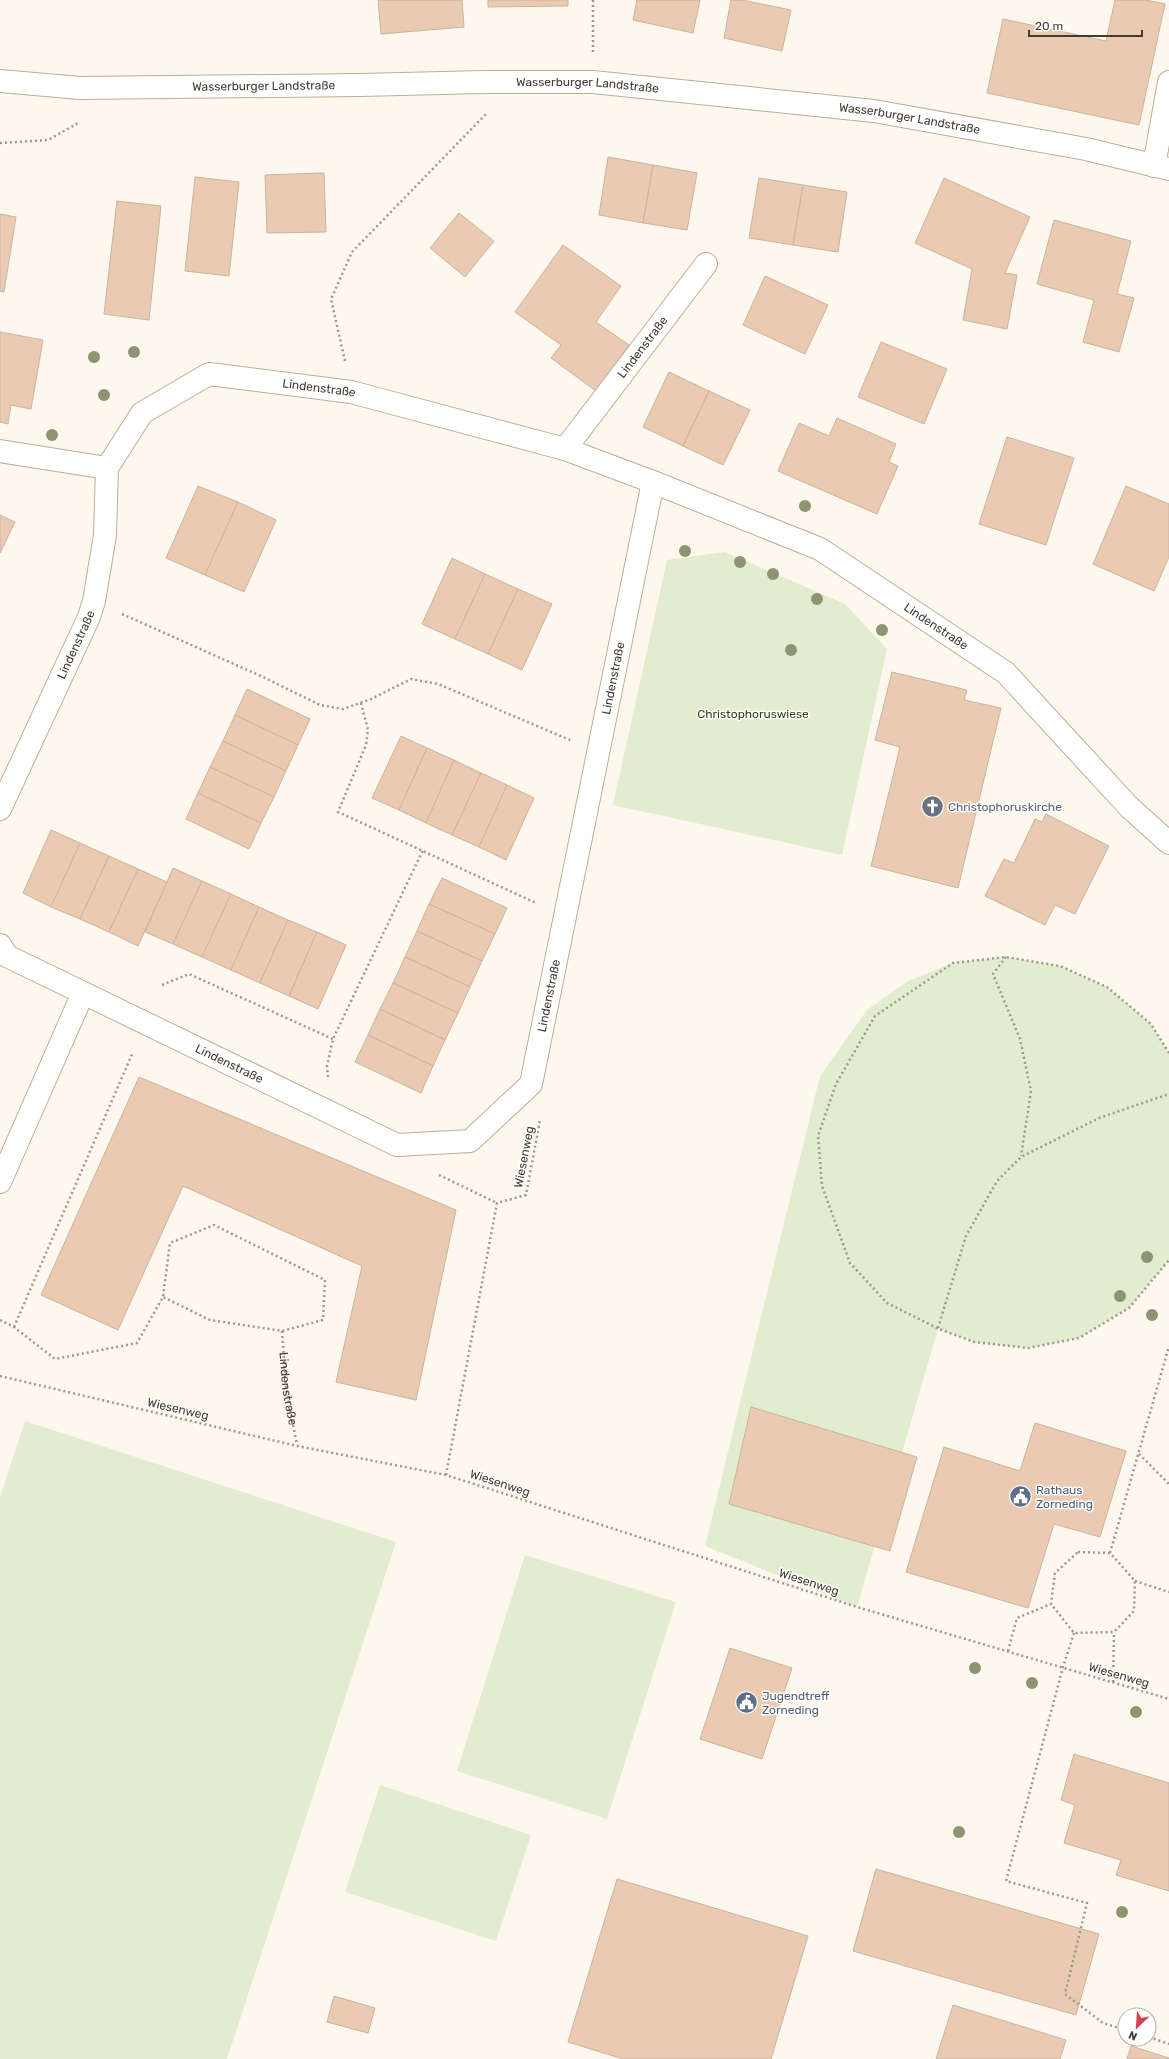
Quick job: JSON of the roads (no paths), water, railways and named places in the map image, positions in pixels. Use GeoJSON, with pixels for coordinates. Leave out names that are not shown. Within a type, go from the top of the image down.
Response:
{"type":"FeatureCollection","features":[{"type":"Feature","properties":{"kind":"street","name":"Wasserburger Landstraße"},"geometry":{"type":"LineString","coordinates":[[0,81],[80,88],[484,82],[593,82],[874,110],[1086,149],[1161,167]]}},
{"type":"Feature","properties":{"kind":"street"},"geometry":{"type":"LineString","coordinates":[[1161,167],[1169,82]]}},
{"type":"Feature","properties":{"kind":"street","name":"Lindenstraße"},"geometry":{"type":"LineString","coordinates":[[565,449],[706,264]]}},
{"type":"Feature","properties":{"kind":"street","name":"Lindenstraße"},"geometry":{"type":"LineString","coordinates":[[0,809],[89,617],[94,601],[105,535],[107,468],[142,413],[209,374],[351,392],[565,449],[653,482],[820,549],[1006,673],[1129,807],[1169,843]]}},
{"type":"Feature","properties":{"kind":"street"},"geometry":{"type":"LineString","coordinates":[[0,451],[107,468]]}},
{"type":"Feature","properties":{"kind":"street","name":"Lindenstraße"},"geometry":{"type":"LineString","coordinates":[[0,945],[7,956],[397,1145],[470,1141],[531,1084],[653,482]]}},
{"type":"Feature","properties":{"kind":"street"},"geometry":{"type":"LineString","coordinates":[[0,1182],[83,993]]}},
{"type":"Feature","properties":{"kind":"place","name":"Christophoruskirche"},"geometry":{"type":"Point","coordinates":[932,807]}},
{"type":"Feature","properties":{"kind":"place","name":"Rathaus Zorneding"},"geometry":{"type":"Point","coordinates":[1020,1497]}},
{"type":"Feature","properties":{"kind":"place","name":"Jugendtreff Zorneding"},"geometry":{"type":"Point","coordinates":[746,1703]}},
{"type":"Feature","properties":{"kind":"park label","name":"Christophoruswiese"},"geometry":{"type":"Point","coordinates":[753,714]}}]}
